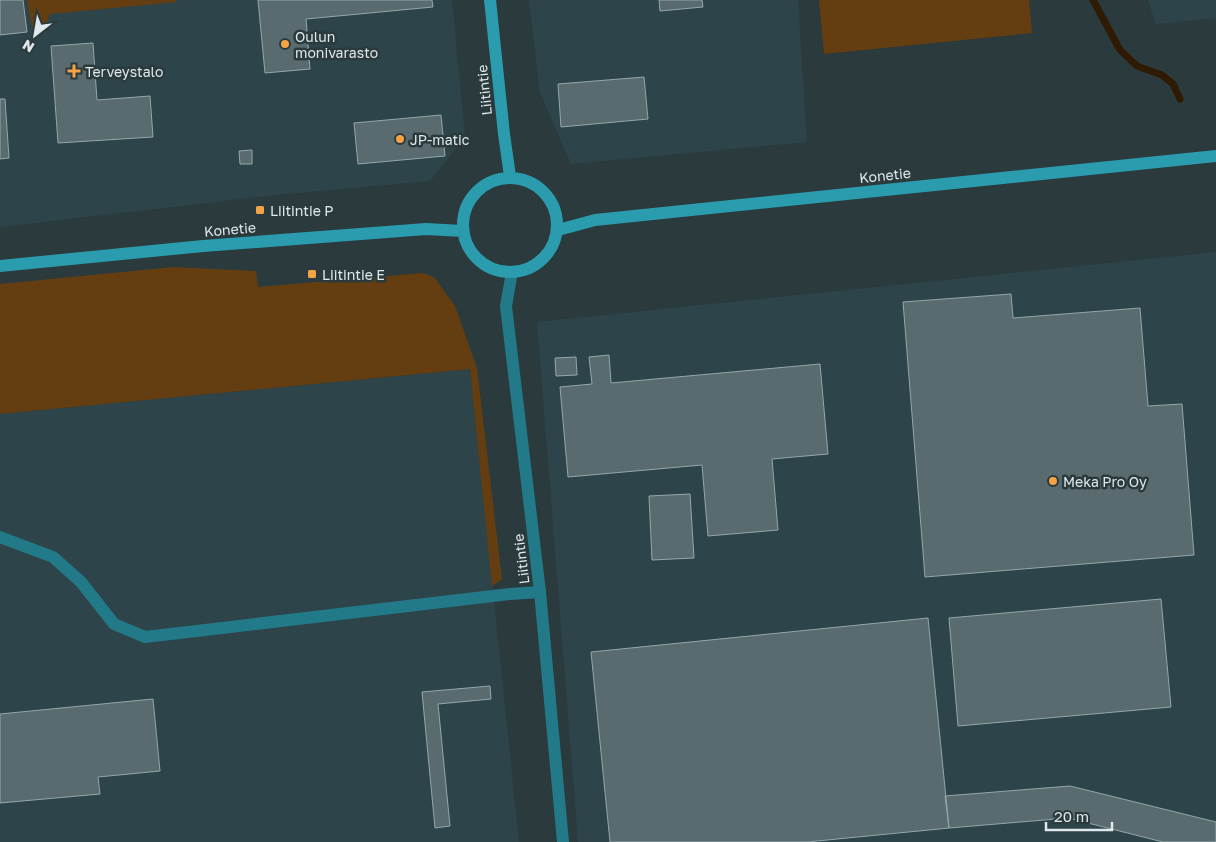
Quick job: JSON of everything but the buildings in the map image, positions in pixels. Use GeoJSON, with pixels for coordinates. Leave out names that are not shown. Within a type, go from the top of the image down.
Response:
{"type":"FeatureCollection","features":[{"type":"Feature","properties":{"kind":"street","name":"Liitintie"},"geometry":{"type":"LineString","coordinates":[[490,0],[510,176]]}},
{"type":"Feature","properties":{"kind":"street","name":"Konetie"},"geometry":{"type":"LineString","coordinates":[[558,230],[595,220],[1216,156]]}},
{"type":"Feature","properties":{"kind":"street"},"geometry":{"type":"LineString","coordinates":[[510,176],[531,182],[545,192],[556,213],[558,230],[548,253],[542,260],[528,269],[512,272],[495,270],[480,262],[468,247],[462,231],[463,215],[469,200],[479,188],[494,180],[510,176]]}},
{"type":"Feature","properties":{"kind":"street","name":"Konetie"},"geometry":{"type":"LineString","coordinates":[[0,266],[203,246],[426,229],[462,231]]}},
{"type":"Feature","properties":{"kind":"street","name":"Liitintie"},"geometry":{"type":"LineString","coordinates":[[512,272],[506,306],[540,592],[563,842]]}},
{"type":"Feature","properties":{"kind":"street"},"geometry":{"type":"LineString","coordinates":[[0,537],[53,557],[81,582],[114,624],[145,637],[540,592]]}},
{"type":"Feature","properties":{"kind":"shaded area"},"geometry":{"type":"Polygon","coordinates":[[[0,0],[27,0],[33,33],[44,31],[50,14],[176,0],[452,0],[465,137],[430,181],[276,195],[0,227],[0,0]]]}},
{"type":"Feature","properties":{"kind":"shaded area"},"geometry":{"type":"Polygon","coordinates":[[[27,0],[176,0],[177,2],[50,14],[44,31],[33,33],[27,0]]]}},
{"type":"Feature","properties":{"kind":"shaded area"},"geometry":{"type":"Polygon","coordinates":[[[529,0],[798,0],[807,142],[571,164],[540,93],[529,0]]]}},
{"type":"Feature","properties":{"kind":"shaded area"},"geometry":{"type":"Polygon","coordinates":[[[819,0],[1029,0],[1032,33],[824,54],[819,0]]]}},
{"type":"Feature","properties":{"kind":"shaded area"},"geometry":{"type":"Polygon","coordinates":[[[1148,0],[1216,0],[1216,18],[1156,24],[1148,0]]]}},
{"type":"Feature","properties":{"kind":"shaded area"},"geometry":{"type":"Polygon","coordinates":[[[1216,252],[1216,842],[578,842],[537,322],[1216,252]]]}},
{"type":"Feature","properties":{"kind":"shaded area"},"geometry":{"type":"Polygon","coordinates":[[[173,267],[256,271],[258,287],[422,273],[434,277],[455,306],[477,368],[502,579],[492,586],[470,369],[0,414],[0,284],[173,267]]]}},
{"type":"Feature","properties":{"kind":"shaded area"},"geometry":{"type":"Polygon","coordinates":[[[470,369],[519,842],[0,842],[0,414],[470,369]]]}},
{"type":"Feature","properties":{"kind":"waterway"},"geometry":{"type":"LineString","coordinates":[[1093,0],[1120,50],[1137,66],[1162,75],[1173,84],[1180,99]]}},
{"type":"Feature","properties":{"kind":"place","name":"Oulun monivarasto"},"geometry":{"type":"Point","coordinates":[285,44]}},
{"type":"Feature","properties":{"kind":"place","name":"Terveystalo"},"geometry":{"type":"Point","coordinates":[74,71]}},
{"type":"Feature","properties":{"kind":"place","name":"JP-matic"},"geometry":{"type":"Point","coordinates":[400,139]}},
{"type":"Feature","properties":{"kind":"place","name":"Liitintie P"},"geometry":{"type":"Point","coordinates":[260,210]}},
{"type":"Feature","properties":{"kind":"place","name":"Liitintie E"},"geometry":{"type":"Point","coordinates":[312,274]}},
{"type":"Feature","properties":{"kind":"place","name":"Meka Pro Oy"},"geometry":{"type":"Point","coordinates":[1053,481]}}]}
